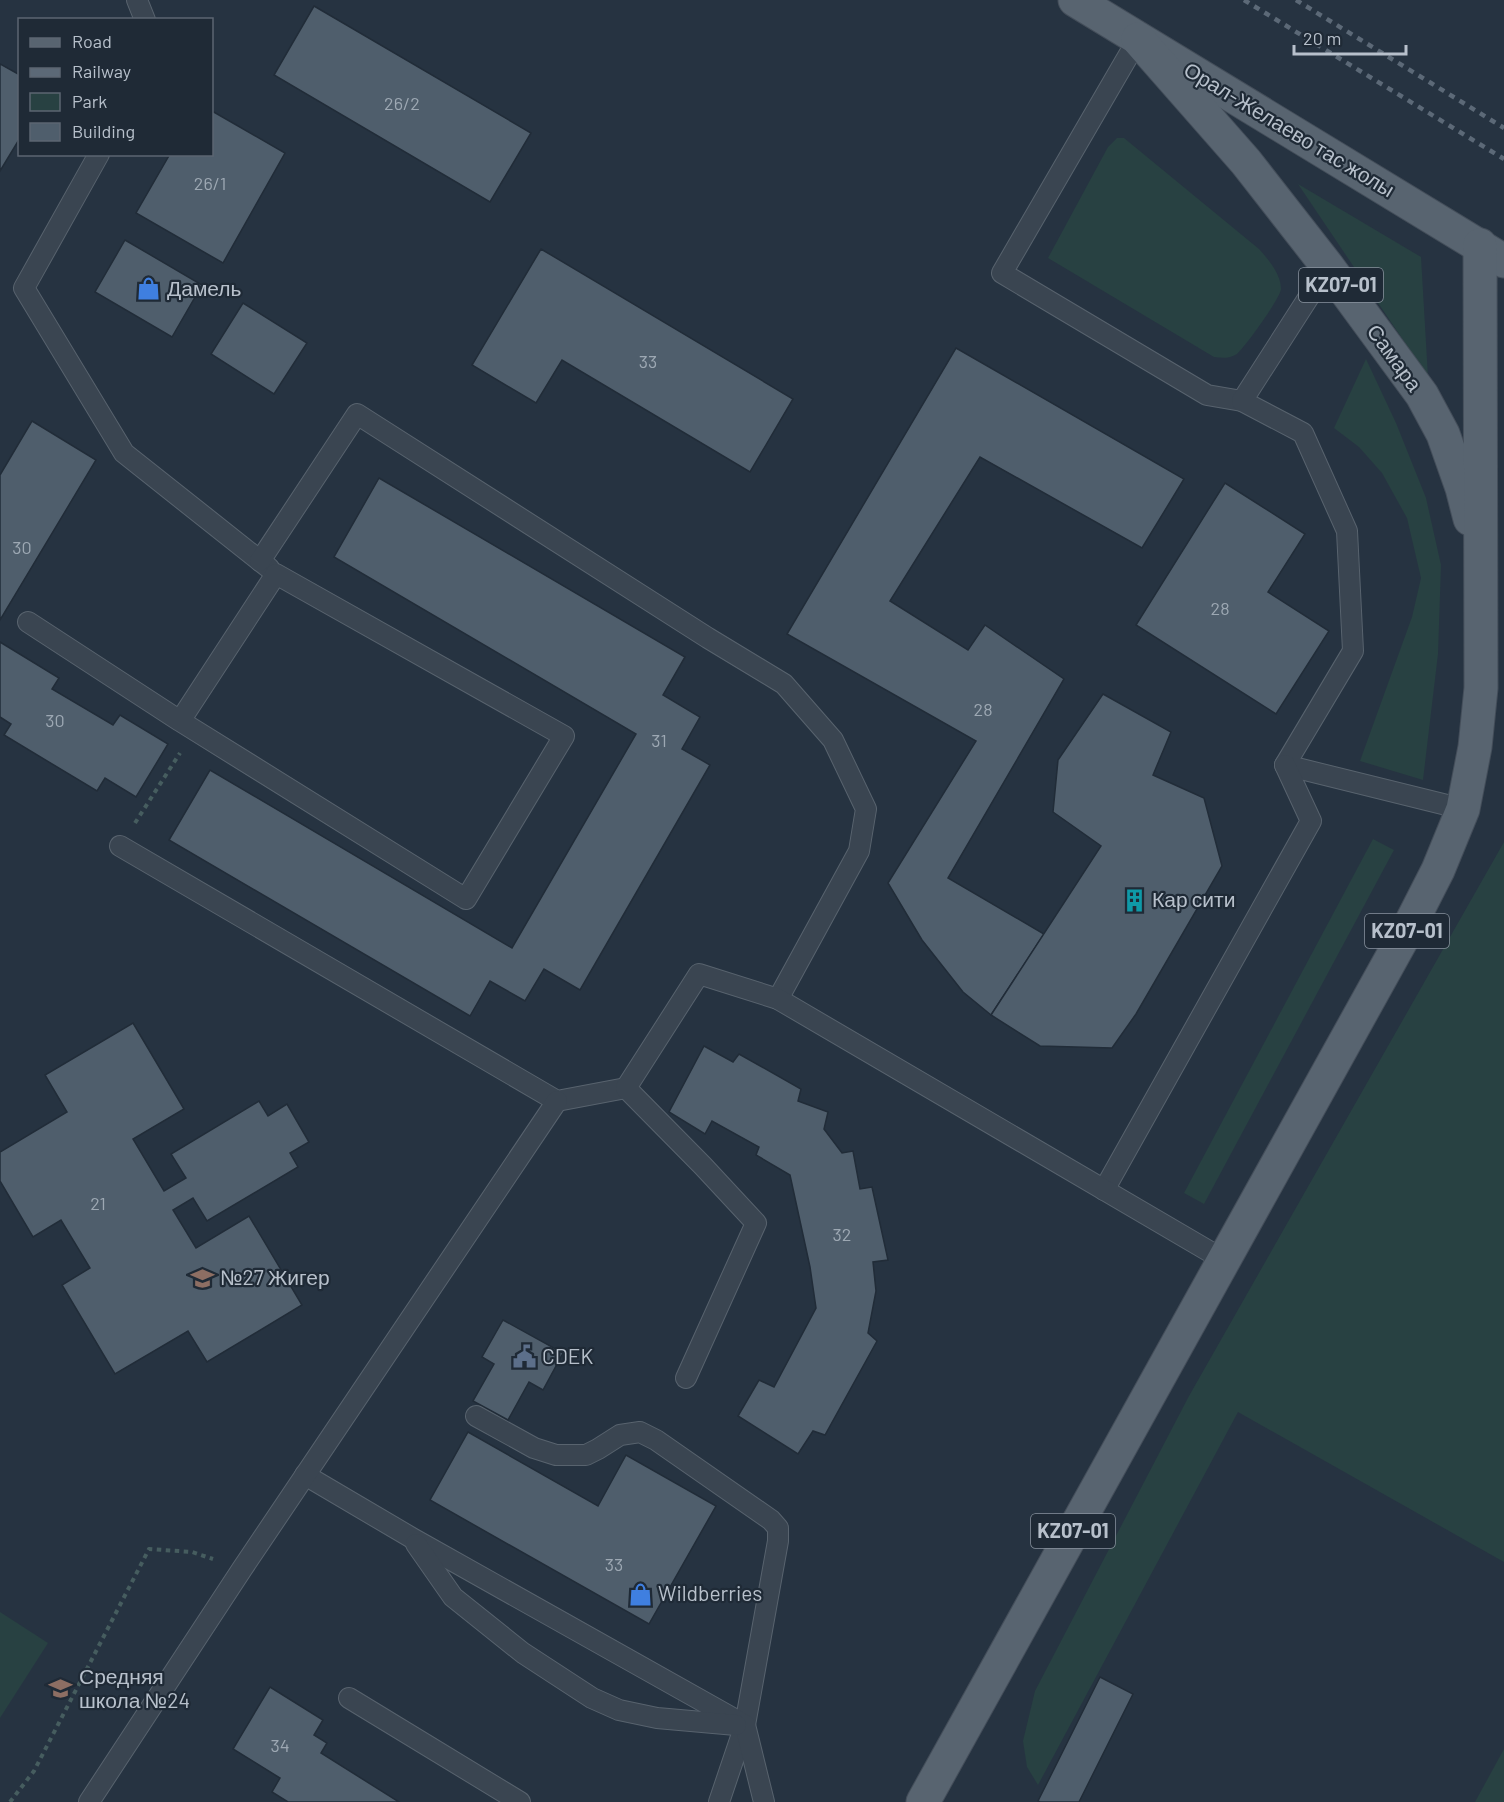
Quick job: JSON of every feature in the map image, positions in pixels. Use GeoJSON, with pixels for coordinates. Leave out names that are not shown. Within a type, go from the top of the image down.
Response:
{"type":"FeatureCollection","features":[{"type":"Feature","properties":{"kind":"main road","name":"Орал-Желаево тас жолы"},"geometry":{"type":"LineString","coordinates":[[1075,0],[1492,253]]}},
{"type":"Feature","properties":{"kind":"main road","name":"Самара"},"geometry":{"type":"LineString","coordinates":[[1138,39],[1246,162],[1328,267],[1422,395],[1443,434],[1462,488],[1482,568]]}},
{"type":"Feature","properties":{"kind":"main road","name":"KZ07-01"},"geometry":{"type":"LineString","coordinates":[[923,1802],[1411,923],[1438,870],[1463,809],[1475,747],[1481,688],[1482,568],[1492,253]]}},
{"type":"Feature","properties":{"kind":"main road","name":"KZ07-01"},"geometry":{"type":"LineString","coordinates":[[1482,568],[1504,526]]}},
{"type":"Feature","properties":{"kind":"lane"},"geometry":{"type":"LineString","coordinates":[[137,0],[144,18]]}},
{"type":"Feature","properties":{"kind":"lane"},"geometry":{"type":"LineString","coordinates":[[1138,39],[1002,273],[1207,394],[1242,400],[1303,433],[1347,531],[1353,651],[1285,765]]}},
{"type":"Feature","properties":{"kind":"lane"},"geometry":{"type":"LineString","coordinates":[[28,622],[187,726],[466,898],[564,736],[276,574],[124,453],[24,288],[98,156]]}},
{"type":"Feature","properties":{"kind":"lane"},"geometry":{"type":"LineString","coordinates":[[1242,400],[1328,267]]}},
{"type":"Feature","properties":{"kind":"lane"},"geometry":{"type":"LineString","coordinates":[[260,561],[357,414],[783,684],[833,740],[866,809],[859,851],[778,999]]}},
{"type":"Feature","properties":{"kind":"lane"},"geometry":{"type":"LineString","coordinates":[[187,726],[276,574]]}},
{"type":"Feature","properties":{"kind":"lane"},"geometry":{"type":"LineString","coordinates":[[1285,765],[1463,809]]}},
{"type":"Feature","properties":{"kind":"lane"},"geometry":{"type":"LineString","coordinates":[[1104,1190],[1311,821],[1285,765]]}},
{"type":"Feature","properties":{"kind":"lane"},"geometry":{"type":"LineString","coordinates":[[120,846],[557,1101],[626,1088],[699,974],[778,999],[1224,1260]]}},
{"type":"Feature","properties":{"kind":"lane"},"geometry":{"type":"LineString","coordinates":[[626,1088],[756,1222],[686,1378]]}},
{"type":"Feature","properties":{"kind":"lane"},"geometry":{"type":"LineString","coordinates":[[89,1802],[242,1569],[557,1101]]}},
{"type":"Feature","properties":{"kind":"lane"},"geometry":{"type":"LineString","coordinates":[[476,1416],[534,1448],[556,1455],[586,1455],[620,1435],[640,1432],[656,1440],[771,1520],[778,1528],[778,1541],[744,1725],[719,1802]]}},
{"type":"Feature","properties":{"kind":"lane"},"geometry":{"type":"LineString","coordinates":[[305,1475],[744,1725],[764,1802]]}},
{"type":"Feature","properties":{"kind":"lane"},"geometry":{"type":"LineString","coordinates":[[412,1538],[453,1597],[523,1653],[592,1698],[619,1710],[657,1718],[744,1725]]}},
{"type":"Feature","properties":{"kind":"lane"},"geometry":{"type":"LineString","coordinates":[[349,1698],[520,1802]]}},
{"type":"Feature","properties":{"kind":"path"},"geometry":{"type":"LineString","coordinates":[[120,846],[187,726]]}},
{"type":"Feature","properties":{"kind":"path"},"geometry":{"type":"LineString","coordinates":[[10,1802],[34,1771],[149,1549],[192,1552],[242,1569]]}},
{"type":"Feature","properties":{"kind":"green space"},"geometry":{"type":"Polygon","coordinates":[[[1117,138],[1124,138],[1259,249],[1276,272],[1281,289],[1279,294],[1262,323],[1237,354],[1223,358],[1214,357],[1048,258],[1108,147],[1117,138]]]}},
{"type":"Feature","properties":{"kind":"green space"},"geometry":{"type":"Polygon","coordinates":[[[1298,184],[1421,257],[1428,377],[1298,184]]]}},
{"type":"Feature","properties":{"kind":"green space"},"geometry":{"type":"Polygon","coordinates":[[[1366,359],[1396,423],[1426,498],[1441,565],[1438,654],[1423,780],[1360,761],[1412,617],[1421,578],[1407,518],[1382,473],[1359,447],[1334,428],[1366,359]]]}},
{"type":"Feature","properties":{"kind":"green space"},"geometry":{"type":"Polygon","coordinates":[[[1373,839],[1394,850],[1204,1204],[1184,1193],[1373,839]]]}},
{"type":"Feature","properties":{"kind":"green space"},"geometry":{"type":"Polygon","coordinates":[[[1504,842],[1504,1562],[1238,1412],[1038,1785],[1027,1767],[1023,1741],[1035,1691],[1189,1396],[1504,842]]]}},
{"type":"Feature","properties":{"kind":"green space"},"geometry":{"type":"Polygon","coordinates":[[[0,1612],[48,1643],[0,1718],[0,1612]]]}},
{"type":"Feature","properties":{"kind":"green space"},"geometry":{"type":"Polygon","coordinates":[[[1504,1749],[1504,1802],[1475,1802],[1504,1749]]]}},
{"type":"Feature","properties":{"kind":"building"},"geometry":{"type":"Polygon","coordinates":[[[314,6],[531,133],[490,202],[274,75],[314,6]]]}},
{"type":"Feature","properties":{"kind":"building"},"geometry":{"type":"Polygon","coordinates":[[[0,64],[18,74],[18,141],[0,171],[0,64]]]}},
{"type":"Feature","properties":{"kind":"building"},"geometry":{"type":"Polygon","coordinates":[[[213,112],[285,153],[223,263],[136,213],[169,156],[213,156],[213,112]]]}},
{"type":"Feature","properties":{"kind":"building","name":"Дамель"},"geometry":{"type":"Polygon","coordinates":[[[125,240],[202,285],[172,337],[95,292],[125,240]]]}},
{"type":"Feature","properties":{"kind":"building"},"geometry":{"type":"Polygon","coordinates":[[[541,249],[793,399],[750,472],[562,360],[536,403],[472,365],[541,249]]]}},
{"type":"Feature","properties":{"kind":"building"},"geometry":{"type":"Polygon","coordinates":[[[243,303],[307,343],[274,394],[211,354],[243,303]]]}},
{"type":"Feature","properties":{"kind":"building"},"geometry":{"type":"Polygon","coordinates":[[[956,348],[1184,479],[1142,548],[980,457],[890,601],[968,650],[985,625],[1064,679],[948,878],[1044,934],[991,1015],[963,992],[922,940],[888,883],[976,741],[787,634],[956,348]]]}},
{"type":"Feature","properties":{"kind":"building"},"geometry":{"type":"Polygon","coordinates":[[[32,421],[96,460],[0,620],[0,475],[32,421]]]}},
{"type":"Feature","properties":{"kind":"building"},"geometry":{"type":"Polygon","coordinates":[[[379,478],[685,657],[663,695],[700,717],[682,749],[710,765],[580,990],[544,969],[525,1001],[490,981],[470,1016],[169,840],[210,770],[512,948],[636,734],[334,557],[379,478]]]}},
{"type":"Feature","properties":{"kind":"building"},"geometry":{"type":"Polygon","coordinates":[[[1225,483],[1305,534],[1268,592],[1329,631],[1276,714],[1136,625],[1225,483]]]}},
{"type":"Feature","properties":{"kind":"building"},"geometry":{"type":"Polygon","coordinates":[[[0,642],[59,678],[52,689],[113,725],[120,715],[168,744],[136,797],[105,778],[97,791],[4,735],[11,724],[0,717],[0,642]]]}},
{"type":"Feature","properties":{"kind":"building","name":"Кар сити"},"geometry":{"type":"Polygon","coordinates":[[[1103,694],[1171,732],[1153,775],[1204,798],[1222,866],[1136,1014],[1112,1048],[1040,1046],[991,1015],[1101,846],[1053,812],[1058,760],[1103,694]]]}},
{"type":"Feature","properties":{"kind":"building"},"geometry":{"type":"Polygon","coordinates":[[[133,1023],[184,1109],[133,1139],[164,1191],[186,1178],[171,1154],[259,1101],[268,1116],[287,1104],[309,1142],[290,1153],[298,1167],[207,1221],[193,1198],[173,1210],[196,1248],[249,1216],[302,1305],[207,1362],[188,1331],[115,1374],[62,1285],[90,1268],[61,1220],[33,1237],[0,1181],[0,1152],[67,1112],[45,1075],[133,1023]]]}},
{"type":"Feature","properties":{"kind":"building"},"geometry":{"type":"Polygon","coordinates":[[[704,1046],[733,1062],[739,1054],[801,1089],[798,1101],[828,1112],[824,1129],[842,1153],[853,1151],[860,1189],[872,1187],[888,1260],[873,1262],[876,1291],[868,1333],[877,1341],[825,1435],[813,1431],[798,1454],[738,1416],[759,1380],[774,1387],[816,1308],[810,1267],[790,1175],[756,1155],[759,1147],[712,1121],[705,1134],[669,1112],[704,1046]]]}},
{"type":"Feature","properties":{"kind":"building"},"geometry":{"type":"Polygon","coordinates":[[[503,1320],[563,1353],[543,1390],[529,1382],[508,1420],[473,1401],[494,1364],[482,1357],[503,1320]]]}},
{"type":"Feature","properties":{"kind":"building"},"geometry":{"type":"Polygon","coordinates":[[[468,1432],[598,1506],[626,1455],[716,1506],[649,1624],[430,1500],[468,1432]]]}},
{"type":"Feature","properties":{"kind":"building"},"geometry":{"type":"Polygon","coordinates":[[[1100,1677],[1133,1694],[1079,1802],[1040,1802],[1038,1801],[1100,1677]]]}},
{"type":"Feature","properties":{"kind":"building"},"geometry":{"type":"Polygon","coordinates":[[[270,1687],[323,1720],[314,1735],[327,1743],[321,1753],[399,1802],[288,1802],[272,1792],[280,1778],[233,1749],[270,1687]]]}},
{"type":"Feature","properties":{"kind":"railway"},"geometry":{"type":"LineString","coordinates":[[1244,0],[1504,159]]}},
{"type":"Feature","properties":{"kind":"railway"},"geometry":{"type":"LineString","coordinates":[[1296,0],[1504,128]]}},
{"type":"Feature","properties":{"kind":"place","name":"Дамель"},"geometry":{"type":"Point","coordinates":[149,289]}},
{"type":"Feature","properties":{"kind":"place","name":"Кар сити"},"geometry":{"type":"Point","coordinates":[1134,900]}},
{"type":"Feature","properties":{"kind":"place","name":"№27 Жигер"},"geometry":{"type":"Point","coordinates":[202,1278]}},
{"type":"Feature","properties":{"kind":"place","name":"CDEK"},"geometry":{"type":"Point","coordinates":[524,1357]}},
{"type":"Feature","properties":{"kind":"place","name":"Wildberries"},"geometry":{"type":"Point","coordinates":[640,1594]}},
{"type":"Feature","properties":{"kind":"place","name":"Средняя школа №24"},"geometry":{"type":"Point","coordinates":[61,1689]}}]}
